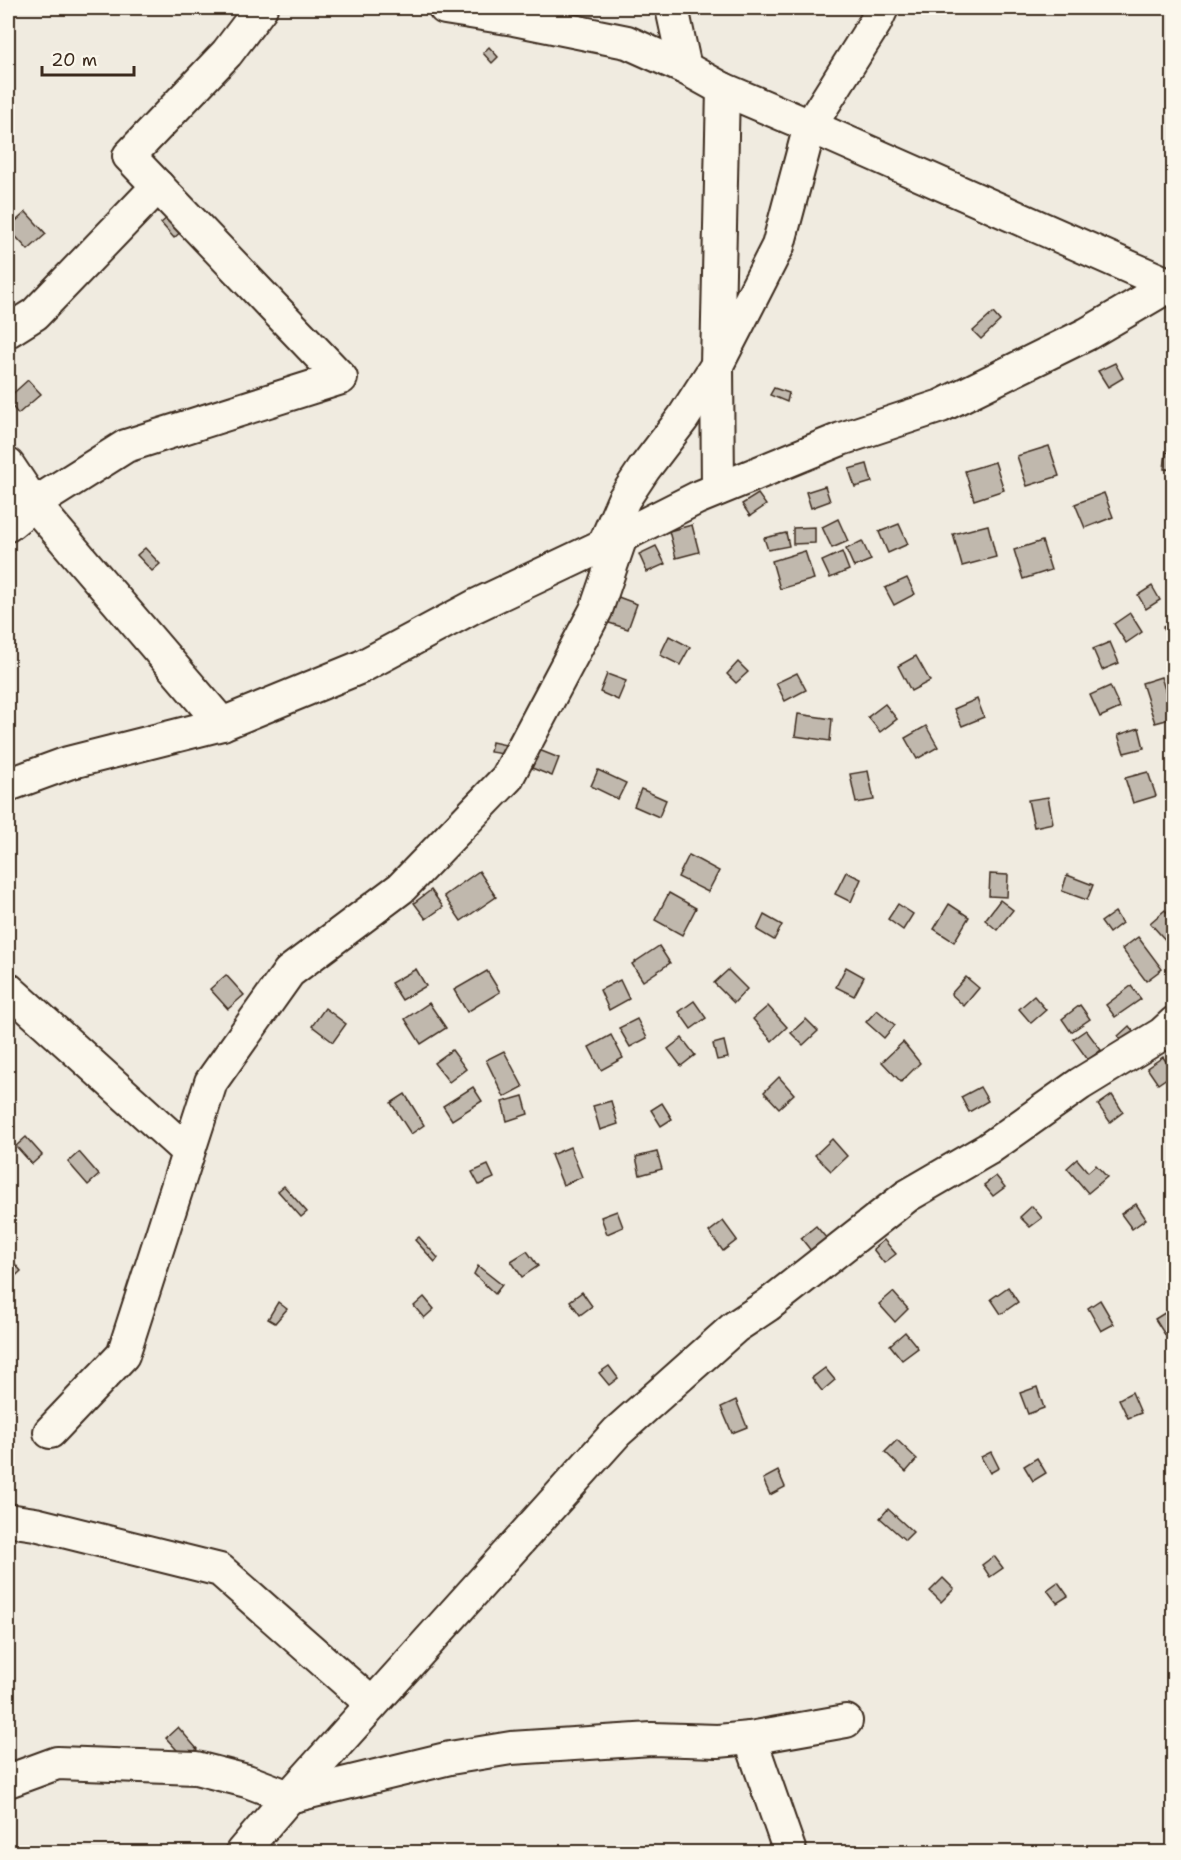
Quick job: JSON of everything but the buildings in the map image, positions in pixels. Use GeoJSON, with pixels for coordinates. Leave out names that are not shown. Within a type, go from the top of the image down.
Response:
{"type":"FeatureCollection","features":[{"type":"Feature","properties":{"kind":"street"},"geometry":{"type":"LineString","coordinates":[[8,525],[34,504],[126,446],[341,378],[129,156],[227,53],[261,8]]}},
{"type":"Feature","properties":{"kind":"street"},"geometry":{"type":"LineString","coordinates":[[446,8],[627,42],[685,68],[723,90],[1172,284]]}},
{"type":"Feature","properties":{"kind":"street"},"geometry":{"type":"LineString","coordinates":[[672,8],[685,68]]}},
{"type":"Feature","properties":{"kind":"street"},"geometry":{"type":"LineString","coordinates":[[50,1432],[123,1355],[211,1082],[290,972],[401,888],[507,778],[596,610],[624,499],[683,418],[717,365],[778,246],[810,126],[875,23],[882,8]]}},
{"type":"Feature","properties":{"kind":"street"},"geometry":{"type":"LineString","coordinates":[[718,489],[717,365],[723,90]]}},
{"type":"Feature","properties":{"kind":"street"},"geometry":{"type":"LineString","coordinates":[[8,331],[35,314],[158,186]]}},
{"type":"Feature","properties":{"kind":"street"},"geometry":{"type":"LineString","coordinates":[[8,785],[69,763],[222,724],[361,667],[475,606],[718,489],[841,439],[941,406],[1087,334],[1172,284]]}},
{"type":"Feature","properties":{"kind":"street"},"geometry":{"type":"LineString","coordinates":[[8,465],[34,504],[222,724]]}},
{"type":"Feature","properties":{"kind":"street"},"geometry":{"type":"LineString","coordinates":[[8,989],[188,1152]]}},
{"type":"Feature","properties":{"kind":"street"},"geometry":{"type":"LineString","coordinates":[[242,1852],[617,1432],[735,1327],[768,1305],[907,1196],[988,1149],[1080,1084],[1162,1034],[1173,1023]]}},
{"type":"Feature","properties":{"kind":"street"},"geometry":{"type":"LineString","coordinates":[[8,1520],[35,1524],[220,1569],[372,1704]]}},
{"type":"Feature","properties":{"kind":"street"},"geometry":{"type":"LineString","coordinates":[[8,1781],[57,1763],[196,1768],[247,1781],[289,1797],[450,1758],[511,1748],[652,1739],[718,1741],[750,1738],[846,1721]]}},
{"type":"Feature","properties":{"kind":"street"},"geometry":{"type":"LineString","coordinates":[[750,1738],[790,1852]]}}]}
